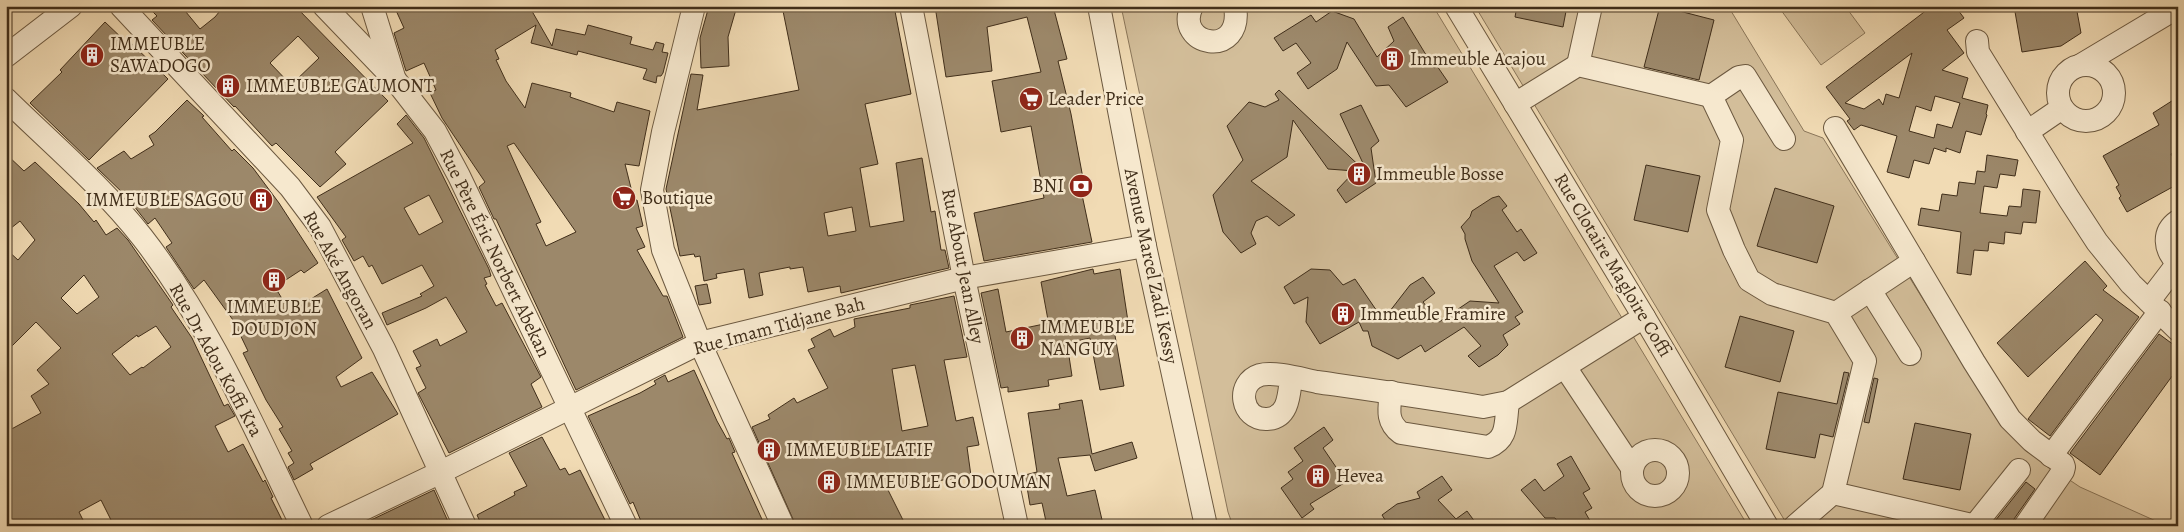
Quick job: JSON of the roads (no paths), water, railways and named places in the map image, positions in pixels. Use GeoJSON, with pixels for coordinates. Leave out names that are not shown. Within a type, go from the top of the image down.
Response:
{"type":"FeatureCollection","features":[{"type":"Feature","properties":{"kind":"street"},"geometry":{"type":"LineString","coordinates":[[6,56],[71,6]]}},
{"type":"Feature","properties":{"kind":"street","name":"Rue Aké Angoran"},"geometry":{"type":"LineString","coordinates":[[121,6],[290,187],[320,227],[384,349],[439,473],[465,526]]}},
{"type":"Feature","properties":{"kind":"street","name":"Rue Père Éric Norbert Abekan"},"geometry":{"type":"LineString","coordinates":[[324,6],[396,81],[435,131],[626,526]]}},
{"type":"Feature","properties":{"kind":"street"},"geometry":{"type":"LineString","coordinates":[[372,6],[396,81]]}},
{"type":"Feature","properties":{"kind":"street"},"geometry":{"type":"LineString","coordinates":[[694,6],[663,132],[652,190],[663,250],[700,344],[783,526]]}},
{"type":"Feature","properties":{"kind":"street","name":"Rue About Jean Alley"},"geometry":{"type":"LineString","coordinates":[[911,6],[964,278],[1017,526]]}},
{"type":"Feature","properties":{"kind":"street","name":"Avenue Marcel Zadi Kessy"},"geometry":{"type":"LineString","coordinates":[[1099,6],[1145,246],[1203,525]]}},
{"type":"Feature","properties":{"kind":"street"},"geometry":{"type":"LineString","coordinates":[[1192,6],[1189,12],[1189,22],[1192,31],[1198,38],[1207,42],[1225,39],[1232,32],[1236,24],[1235,6]]}},
{"type":"Feature","properties":{"kind":"street","name":"Rue Clotaire Magloire Coffi"},"geometry":{"type":"LineString","coordinates":[[1456,6],[1768,526]]}},
{"type":"Feature","properties":{"kind":"street"},"geometry":{"type":"LineString","coordinates":[[1578,65],[1591,6]]}},
{"type":"Feature","properties":{"kind":"street"},"geometry":{"type":"LineString","coordinates":[[2080,65],[2092,65],[2102,69],[2110,77],[2114,88],[2114,99],[2109,109],[2101,117],[2091,121],[2074,119],[2062,108],[2057,98],[2058,87],[2062,77],[2070,69],[2080,65],[2178,7]]}},
{"type":"Feature","properties":{"kind":"street"},"geometry":{"type":"LineString","coordinates":[[1977,41],[1978,52],[2097,242],[2131,284],[2178,330]]}},
{"type":"Feature","properties":{"kind":"street"},"geometry":{"type":"LineString","coordinates":[[1515,104],[1578,65],[1711,96],[1739,77],[1745,76],[1784,139]]}},
{"type":"Feature","properties":{"kind":"street"},"geometry":{"type":"LineString","coordinates":[[1711,96],[1732,140],[1718,210],[1734,250],[1749,280],[1772,294],[1836,313],[1862,355],[1865,367],[1833,493],[1795,526]]}},
{"type":"Feature","properties":{"kind":"street","name":"Rue Dr Adou Koffi Kra"},"geometry":{"type":"LineString","coordinates":[[6,99],[100,191],[142,237],[174,282],[229,377],[302,526]]}},
{"type":"Feature","properties":{"kind":"street"},"geometry":{"type":"LineString","coordinates":[[2027,132],[2062,108]]}},
{"type":"Feature","properties":{"kind":"street"},"geometry":{"type":"LineString","coordinates":[[1835,128],[2010,419],[2032,441],[2064,467],[2025,526]]}},
{"type":"Feature","properties":{"kind":"street"},"geometry":{"type":"LineString","coordinates":[[2051,456],[2154,306],[2178,263],[2166,248],[2166,238],[2169,229],[2178,221]]}},
{"type":"Feature","properties":{"kind":"street","name":"Rue Imam Tidjane Bah"},"geometry":{"type":"LineString","coordinates":[[328,526],[700,344],[964,278],[1145,246]]}},
{"type":"Feature","properties":{"kind":"street"},"geometry":{"type":"LineString","coordinates":[[1836,313],[1914,261]]}},
{"type":"Feature","properties":{"kind":"street"},"geometry":{"type":"LineString","coordinates":[[1870,290],[1910,354]]}},
{"type":"Feature","properties":{"kind":"street"},"geometry":{"type":"LineString","coordinates":[[1291,378],[1483,407],[1508,402],[1644,317]]}},
{"type":"Feature","properties":{"kind":"street"},"geometry":{"type":"LineString","coordinates":[[1564,367],[1632,468]]}},
{"type":"Feature","properties":{"kind":"street"},"geometry":{"type":"LineString","coordinates":[[1391,392],[1389,418],[1393,427],[1401,433],[1488,447],[1498,443],[1504,436],[1508,402]]}},
{"type":"Feature","properties":{"kind":"street"},"geometry":{"type":"LineString","coordinates":[[1833,493],[1975,525],[2019,470]]}},
{"type":"Feature","properties":{"kind":"place","name":"IMMEUBLE SAWADOGO"},"geometry":{"type":"Point","coordinates":[92,55]}},
{"type":"Feature","properties":{"kind":"place","name":"Immeuble Acajou"},"geometry":{"type":"Point","coordinates":[1392,59]}},
{"type":"Feature","properties":{"kind":"place","name":"IMMEUBLE GAUMONT"},"geometry":{"type":"Point","coordinates":[228,86]}},
{"type":"Feature","properties":{"kind":"place","name":"Leader Price"},"geometry":{"type":"Point","coordinates":[1031,99]}},
{"type":"Feature","properties":{"kind":"place","name":"Immeuble Bosse"},"geometry":{"type":"Point","coordinates":[1359,174]}},
{"type":"Feature","properties":{"kind":"place","name":"BNI"},"geometry":{"type":"Point","coordinates":[1081,186]}},
{"type":"Feature","properties":{"kind":"place","name":"Boutique"},"geometry":{"type":"Point","coordinates":[624,198]}},
{"type":"Feature","properties":{"kind":"place","name":"IMMEUBLE SAGOU"},"geometry":{"type":"Point","coordinates":[261,200]}},
{"type":"Feature","properties":{"kind":"place","name":"IMMEUBLE DOUDJON"},"geometry":{"type":"Point","coordinates":[274,280]}},
{"type":"Feature","properties":{"kind":"place","name":"Immeuble Framire"},"geometry":{"type":"Point","coordinates":[1343,314]}},
{"type":"Feature","properties":{"kind":"place","name":"IMMEUBLE NANGUY"},"geometry":{"type":"Point","coordinates":[1022,338]}},
{"type":"Feature","properties":{"kind":"place","name":"IMMEUBLE LATIF"},"geometry":{"type":"Point","coordinates":[769,450]}},
{"type":"Feature","properties":{"kind":"place","name":"Hevea"},"geometry":{"type":"Point","coordinates":[1318,476]}},
{"type":"Feature","properties":{"kind":"place","name":"IMMEUBLE GODOUMAN"},"geometry":{"type":"Point","coordinates":[829,482]}}]}
